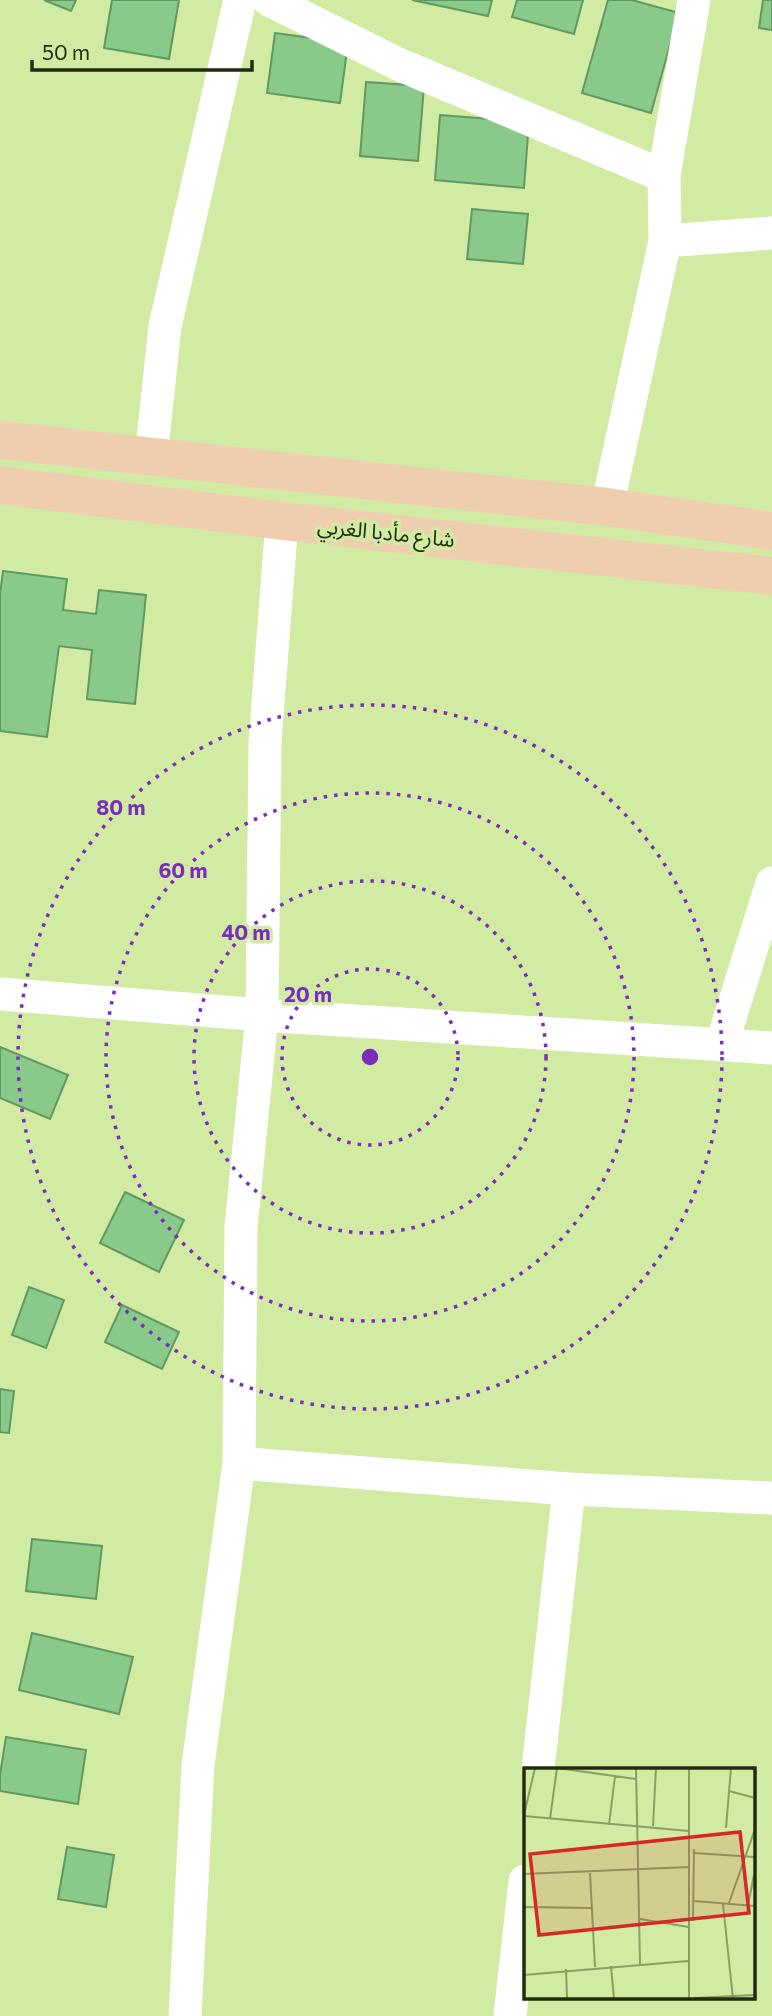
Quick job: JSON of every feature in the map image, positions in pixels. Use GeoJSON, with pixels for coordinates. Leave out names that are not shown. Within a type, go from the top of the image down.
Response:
{"type":"FeatureCollection","features":[{"type":"Feature","properties":{"kind":"main road"},"geometry":{"type":"LineString","coordinates":[[0,440],[607,508],[772,531]]}},
{"type":"Feature","properties":{"kind":"main road","name":"شارع مأدبا الغربي"},"geometry":{"type":"LineString","coordinates":[[0,485],[282,521],[772,576]]}},
{"type":"Feature","properties":{"kind":"street"},"geometry":{"type":"LineString","coordinates":[[151,458],[165,326],[240,0]]}},
{"type":"Feature","properties":{"kind":"street"},"geometry":{"type":"LineString","coordinates":[[269,0],[398,64],[664,176]]}},
{"type":"Feature","properties":{"kind":"street"},"geometry":{"type":"LineString","coordinates":[[607,508],[665,241],[664,176],[694,0]]}},
{"type":"Feature","properties":{"kind":"street"},"geometry":{"type":"LineString","coordinates":[[665,241],[772,233]]}},
{"type":"Feature","properties":{"kind":"street"},"geometry":{"type":"LineString","coordinates":[[185,2016],[198,1765],[239,1463],[241,1227],[262,1015],[265,741],[282,521]]}},
{"type":"Feature","properties":{"kind":"street"},"geometry":{"type":"LineString","coordinates":[[723,1043],[772,883]]}},
{"type":"Feature","properties":{"kind":"street"},"geometry":{"type":"LineString","coordinates":[[0,994],[262,1015],[772,1048]]}},
{"type":"Feature","properties":{"kind":"street"},"geometry":{"type":"LineString","coordinates":[[239,1463],[569,1489],[772,1498]]}},
{"type":"Feature","properties":{"kind":"street"},"geometry":{"type":"LineString","coordinates":[[538,1768],[569,1489]]}},
{"type":"Feature","properties":{"kind":"street"},"geometry":{"type":"LineString","coordinates":[[510,2016],[524,1890]]}},
{"type":"Feature","properties":{"kind":"building"},"geometry":{"type":"Polygon","coordinates":[[[44,0],[76,0],[71,11],[44,0]]]}},
{"type":"Feature","properties":{"kind":"building"},"geometry":{"type":"Polygon","coordinates":[[[112,0],[179,0],[169,59],[104,48],[112,0]]]}},
{"type":"Feature","properties":{"kind":"building"},"geometry":{"type":"Polygon","coordinates":[[[412,0],[492,0],[488,16],[412,0]]]}},
{"type":"Feature","properties":{"kind":"building"},"geometry":{"type":"Polygon","coordinates":[[[517,0],[583,0],[574,34],[512,17],[517,0]]]}},
{"type":"Feature","properties":{"kind":"building"},"geometry":{"type":"Polygon","coordinates":[[[608,0],[632,0],[679,13],[651,113],[582,93],[608,0]]]}},
{"type":"Feature","properties":{"kind":"building"},"geometry":{"type":"Polygon","coordinates":[[[763,0],[772,0],[772,30],[759,28],[763,0]]]}},
{"type":"Feature","properties":{"kind":"building"},"geometry":{"type":"Polygon","coordinates":[[[275,33],[348,43],[340,103],[267,93],[275,33]]]}},
{"type":"Feature","properties":{"kind":"building"},"geometry":{"type":"Polygon","coordinates":[[[366,82],[424,86],[418,161],[360,156],[366,82]]]}},
{"type":"Feature","properties":{"kind":"building"},"geometry":{"type":"Polygon","coordinates":[[[440,115],[529,122],[524,188],[435,180],[440,115]]]}},
{"type":"Feature","properties":{"kind":"building"},"geometry":{"type":"Polygon","coordinates":[[[472,209],[528,214],[523,264],[467,259],[472,209]]]}},
{"type":"Feature","properties":{"kind":"building"},"geometry":{"type":"Polygon","coordinates":[[[3,571],[67,579],[63,610],[96,614],[99,590],[146,595],[135,704],[87,699],[92,650],[59,646],[47,737],[0,731],[0,594],[3,571]]]}},
{"type":"Feature","properties":{"kind":"building"},"geometry":{"type":"Polygon","coordinates":[[[0,1047],[68,1075],[50,1119],[0,1098],[0,1047]]]}},
{"type":"Feature","properties":{"kind":"building"},"geometry":{"type":"Polygon","coordinates":[[[125,1192],[184,1220],[159,1272],[100,1243],[125,1192]]]}},
{"type":"Feature","properties":{"kind":"building"},"geometry":{"type":"Polygon","coordinates":[[[29,1287],[64,1300],[46,1348],[12,1335],[29,1287]]]}},
{"type":"Feature","properties":{"kind":"building"},"geometry":{"type":"Polygon","coordinates":[[[122,1305],[179,1332],[162,1369],[105,1342],[122,1305]]]}},
{"type":"Feature","properties":{"kind":"building"},"geometry":{"type":"Polygon","coordinates":[[[0,1389],[14,1391],[9,1433],[0,1432],[0,1389]]]}},
{"type":"Feature","properties":{"kind":"building"},"geometry":{"type":"Polygon","coordinates":[[[32,1539],[102,1546],[96,1599],[26,1591],[32,1539]]]}},
{"type":"Feature","properties":{"kind":"building"},"geometry":{"type":"Polygon","coordinates":[[[32,1633],[133,1657],[119,1714],[19,1690],[32,1633]]]}},
{"type":"Feature","properties":{"kind":"building"},"geometry":{"type":"Polygon","coordinates":[[[6,1737],[86,1750],[78,1804],[0,1791],[6,1737]]]}},
{"type":"Feature","properties":{"kind":"building"},"geometry":{"type":"Polygon","coordinates":[[[67,1847],[114,1855],[106,1907],[58,1899],[67,1847]]]}}]}
